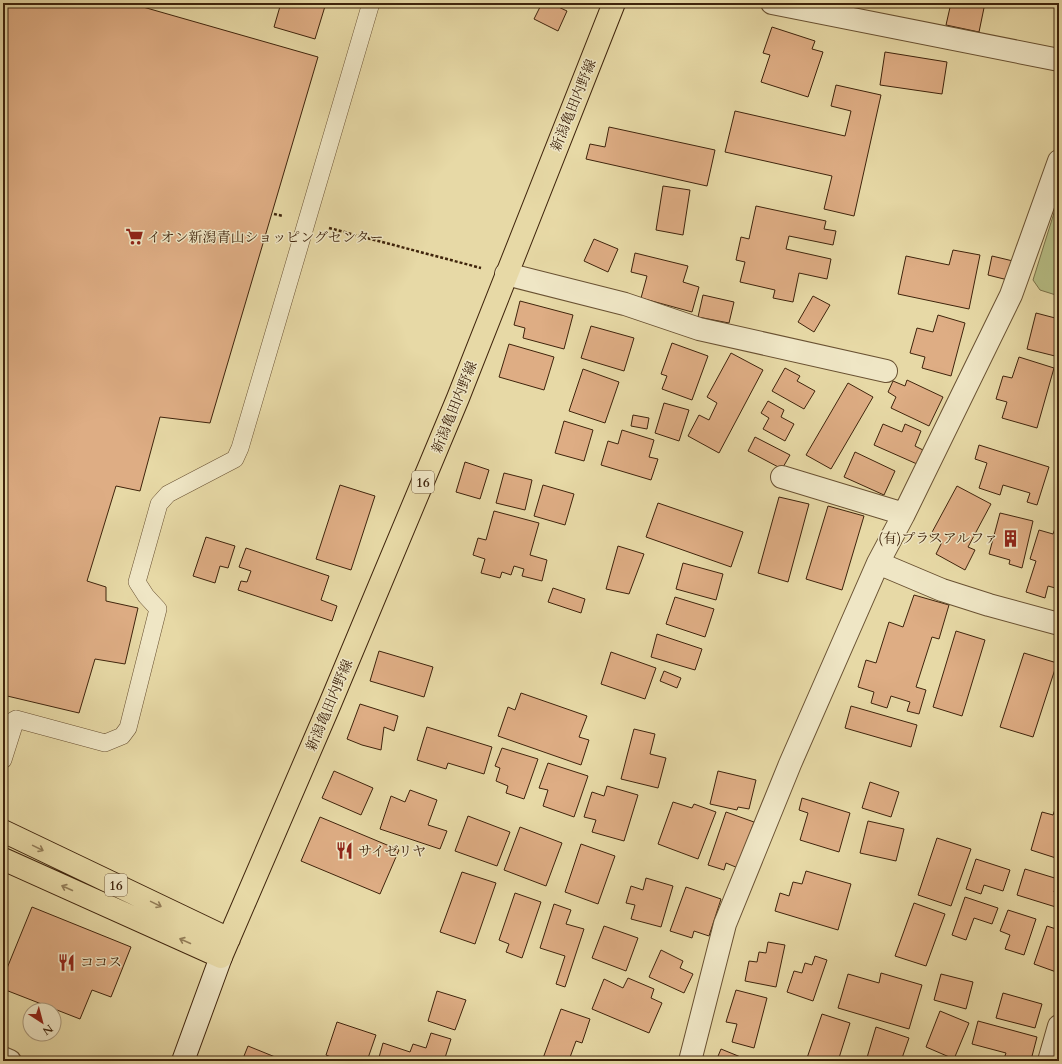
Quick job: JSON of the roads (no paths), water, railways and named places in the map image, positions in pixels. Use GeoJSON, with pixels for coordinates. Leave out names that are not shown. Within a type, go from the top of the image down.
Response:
{"type":"FeatureCollection","features":[{"type":"Feature","properties":{"kind":"main road","name":"新潟亀田内野線"},"geometry":{"type":"LineString","coordinates":[[225,948],[330,704],[458,398],[614,3]]}},
{"type":"Feature","properties":{"kind":"main road","name":"16"},"geometry":{"type":"LineString","coordinates":[[3,831],[225,948]]}},
{"type":"Feature","properties":{"kind":"main road","name":"16"},"geometry":{"type":"LineString","coordinates":[[3,859],[225,948]]}},
{"type":"Feature","properties":{"kind":"street"},"geometry":{"type":"LineString","coordinates":[[772,3],[1059,60]]}},
{"type":"Feature","properties":{"kind":"street"},"geometry":{"type":"LineString","coordinates":[[690,1061],[725,924],[790,764],[878,563],[904,514],[1011,295],[1059,162]]}},
{"type":"Feature","properties":{"kind":"street"},"geometry":{"type":"LineString","coordinates":[[506,274],[626,304],[699,328],[886,371]]}},
{"type":"Feature","properties":{"kind":"street"},"geometry":{"type":"LineString","coordinates":[[782,477],[904,514]]}},
{"type":"Feature","properties":{"kind":"street"},"geometry":{"type":"LineString","coordinates":[[878,563],[949,592],[989,605],[1059,624]]}},
{"type":"Feature","properties":{"kind":"street"},"geometry":{"type":"LineString","coordinates":[[183,1061],[225,948]]}},
{"type":"Feature","properties":{"kind":"street"},"geometry":{"type":"LineString","coordinates":[[1049,1061],[1059,1026]]}},
{"type":"Feature","properties":{"kind":"street"},"geometry":{"type":"LineString","coordinates":[[3,1058],[10,1061]]}},
{"type":"Feature","properties":{"kind":"lane"},"geometry":{"type":"LineString","coordinates":[[3,760],[10,723],[105,743],[122,736],[128,728],[158,609],[146,596],[137,582],[160,504],[168,494],[235,459],[240,448],[371,3]]}},
{"type":"Feature","properties":{"kind":"place","name":"イオン新潟青山ショッピングセンター"},"geometry":{"type":"Point","coordinates":[134,237]}},
{"type":"Feature","properties":{"kind":"place","name":"(有)プラスアルファ"},"geometry":{"type":"Point","coordinates":[1011,538]}},
{"type":"Feature","properties":{"kind":"place","name":"サイゼリヤ"},"geometry":{"type":"Point","coordinates":[345,851]}},
{"type":"Feature","properties":{"kind":"place","name":"ココス"},"geometry":{"type":"Point","coordinates":[67,962]}}]}
